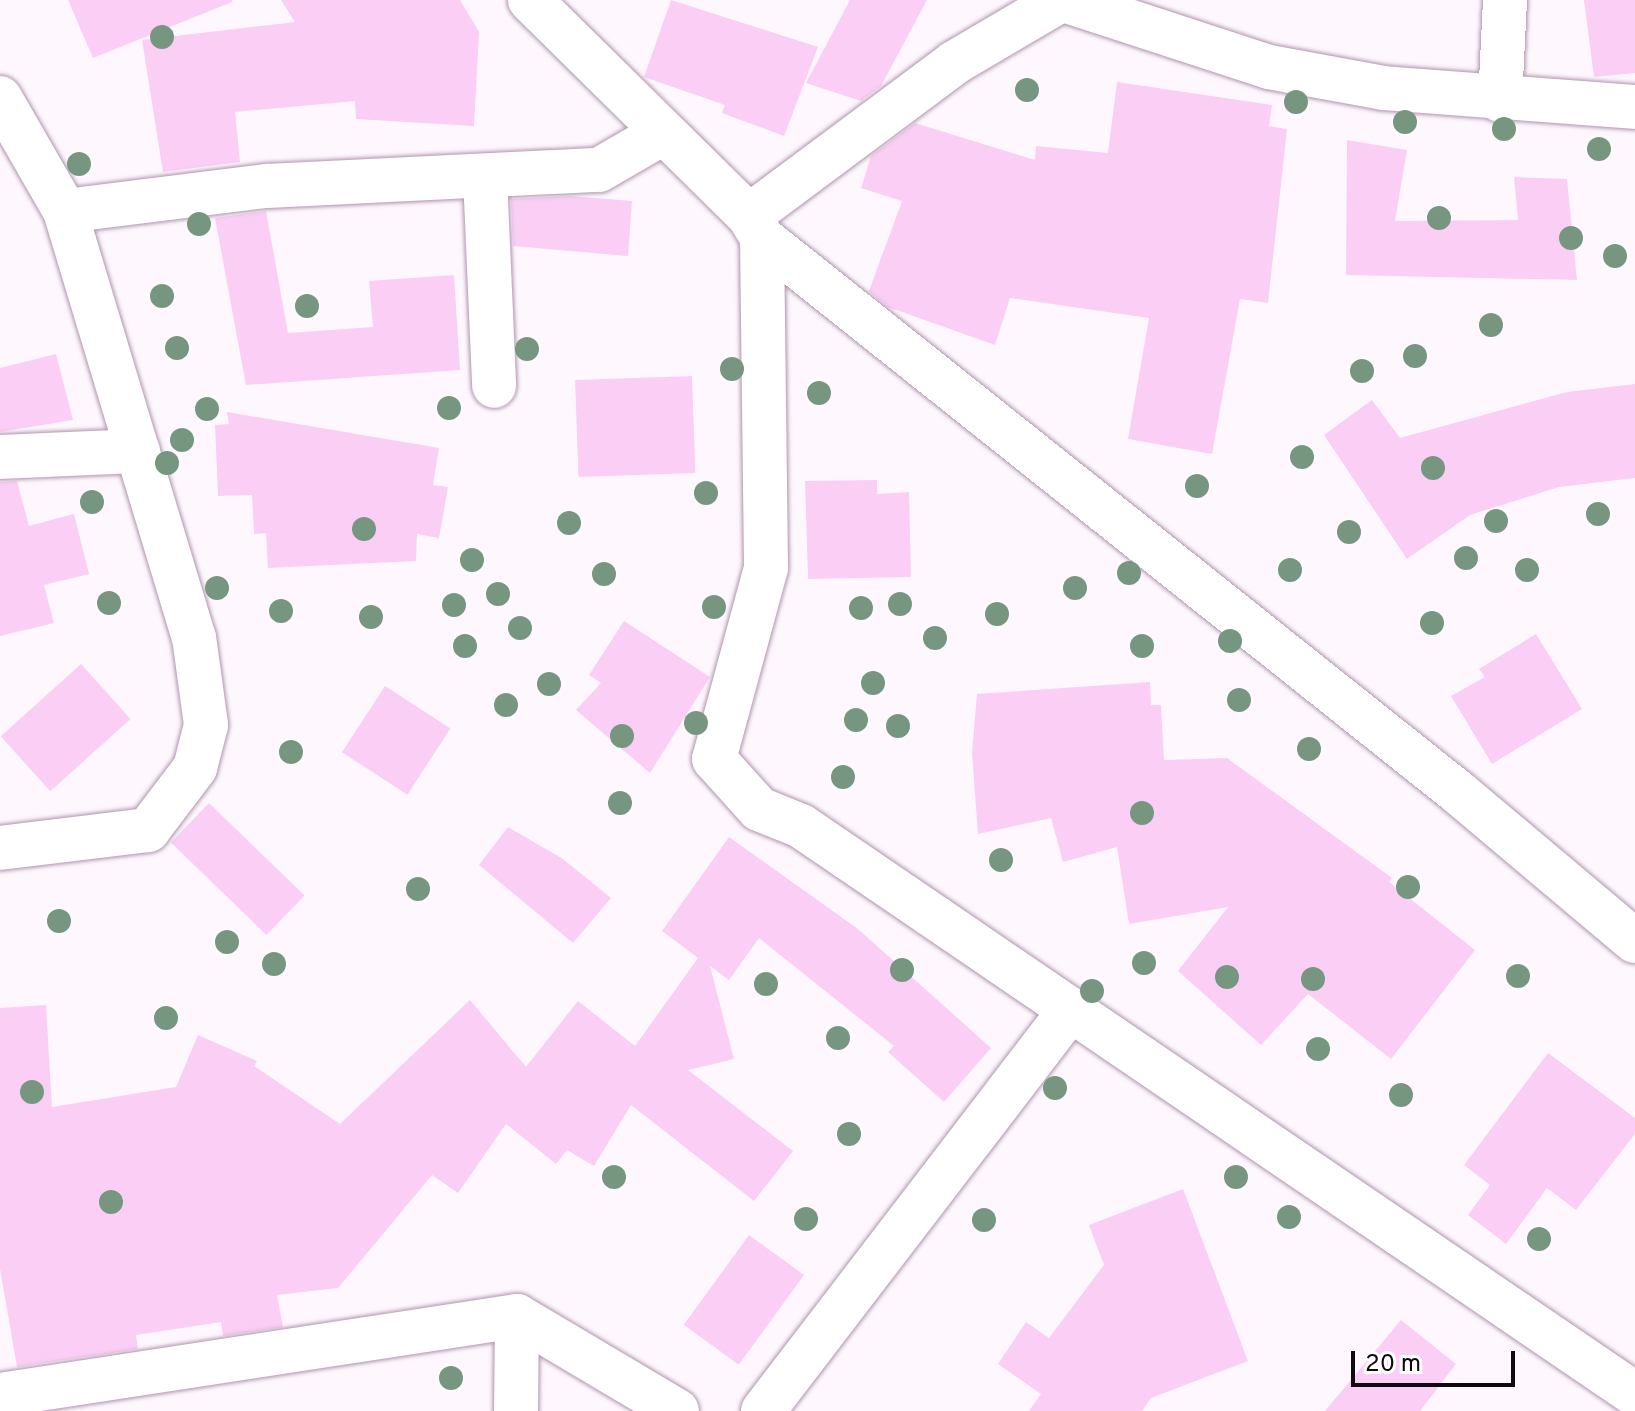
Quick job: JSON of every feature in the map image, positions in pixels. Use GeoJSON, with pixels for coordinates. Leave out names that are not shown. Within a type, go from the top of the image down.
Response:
{"type":"FeatureCollection","features":[{"type":"Feature","properties":{"kind":"street"},"geometry":{"type":"LineString","coordinates":[[530,0],[756,227],[1447,783],[1635,941]]}},
{"type":"Feature","properties":{"kind":"street"},"geometry":{"type":"LineString","coordinates":[[756,227],[954,63],[1063,0],[1269,67],[1383,88],[1500,100],[1635,107]]}},
{"type":"Feature","properties":{"kind":"street"},"geometry":{"type":"LineString","coordinates":[[1500,100],[1505,0]]}},
{"type":"Feature","properties":{"kind":"street"},"geometry":{"type":"LineString","coordinates":[[0,98],[65,211],[194,637],[206,725],[195,768],[148,830],[0,848]]}},
{"type":"Feature","properties":{"kind":"street"},"geometry":{"type":"LineString","coordinates":[[65,211],[267,186],[599,170],[661,134]]}},
{"type":"Feature","properties":{"kind":"street"},"geometry":{"type":"LineString","coordinates":[[485,176],[494,386]]}},
{"type":"Feature","properties":{"kind":"street"},"geometry":{"type":"LineString","coordinates":[[756,227],[766,568],[714,759],[759,809],[801,826],[1635,1394]]}},
{"type":"Feature","properties":{"kind":"street"},"geometry":{"type":"LineString","coordinates":[[0,457],[138,451]]}},
{"type":"Feature","properties":{"kind":"street"},"geometry":{"type":"LineString","coordinates":[[763,1411],[1071,1009]]}},
{"type":"Feature","properties":{"kind":"street"},"geometry":{"type":"LineString","coordinates":[[0,1395],[517,1316],[677,1411]]}},
{"type":"Feature","properties":{"kind":"street"},"geometry":{"type":"LineString","coordinates":[[516,1411],[517,1316]]}},
{"type":"Feature","properties":{"kind":"building"},"geometry":{"type":"Polygon","coordinates":[[[68,0],[232,0],[232,2],[93,58],[68,0]]]}},
{"type":"Feature","properties":{"kind":"building"},"geometry":{"type":"Polygon","coordinates":[[[281,0],[460,0],[479,32],[474,126],[356,119],[355,101],[235,112],[240,162],[163,172],[142,40],[295,22],[281,0]]]}},
{"type":"Feature","properties":{"kind":"building"},"geometry":{"type":"Polygon","coordinates":[[[671,0],[818,47],[784,136],[722,113],[725,105],[644,77],[671,0]]]}},
{"type":"Feature","properties":{"kind":"building"},"geometry":{"type":"Polygon","coordinates":[[[850,0],[927,0],[881,86],[861,101],[806,83],[850,0]]]}},
{"type":"Feature","properties":{"kind":"building"},"geometry":{"type":"Polygon","coordinates":[[[1584,0],[1635,0],[1635,73],[1594,77],[1584,0]]]}},
{"type":"Feature","properties":{"kind":"building"},"geometry":{"type":"Polygon","coordinates":[[[1117,82],[1272,105],[1269,126],[1287,129],[1268,303],[1240,299],[1212,454],[1128,439],[1149,318],[1010,298],[995,345],[888,307],[869,291],[902,201],[861,188],[871,156],[915,123],[1035,160],[1036,146],[1108,153],[1117,82]]]}},
{"type":"Feature","properties":{"kind":"building"},"geometry":{"type":"Polygon","coordinates":[[[1347,140],[1407,150],[1395,221],[1518,220],[1514,177],[1567,179],[1577,280],[1346,275],[1347,140]]]}},
{"type":"Feature","properties":{"kind":"building"},"geometry":{"type":"Polygon","coordinates":[[[571,196],[632,201],[628,256],[513,246],[511,199],[571,196]]]}},
{"type":"Feature","properties":{"kind":"building"},"geometry":{"type":"Polygon","coordinates":[[[266,211],[288,333],[373,327],[369,281],[454,275],[460,370],[246,385],[215,218],[266,211]]]}},
{"type":"Feature","properties":{"kind":"building"},"geometry":{"type":"Polygon","coordinates":[[[56,354],[73,420],[0,432],[0,368],[56,354]]]}},
{"type":"Feature","properties":{"kind":"building"},"geometry":{"type":"Polygon","coordinates":[[[692,376],[695,473],[578,477],[575,380],[692,376]]]}},
{"type":"Feature","properties":{"kind":"building"},"geometry":{"type":"Polygon","coordinates":[[[1635,384],[1635,478],[1559,487],[1470,515],[1407,559],[1324,435],[1372,400],[1400,438],[1567,392],[1635,384]]]}},
{"type":"Feature","properties":{"kind":"building"},"geometry":{"type":"Polygon","coordinates":[[[227,412],[439,448],[433,485],[448,487],[439,538],[417,534],[416,561],[268,568],[266,533],[254,534],[252,495],[218,496],[215,425],[229,424],[227,412]]]}},
{"type":"Feature","properties":{"kind":"building"},"geometry":{"type":"Polygon","coordinates":[[[877,480],[877,494],[909,492],[911,577],[808,579],[805,481],[877,480]]]}},
{"type":"Feature","properties":{"kind":"building"},"geometry":{"type":"Polygon","coordinates":[[[17,481],[29,526],[74,514],[89,574],[44,585],[54,623],[0,636],[0,482],[17,481]]]}},
{"type":"Feature","properties":{"kind":"building"},"geometry":{"type":"Polygon","coordinates":[[[624,621],[710,677],[650,773],[576,710],[601,683],[589,675],[624,621]]]}},
{"type":"Feature","properties":{"kind":"building"},"geometry":{"type":"Polygon","coordinates":[[[1536,634],[1582,709],[1492,764],[1451,696],[1485,677],[1479,669],[1536,634]]]}},
{"type":"Feature","properties":{"kind":"building"},"geometry":{"type":"Polygon","coordinates":[[[81,664],[131,719],[50,791],[1,736],[81,664]]]}},
{"type":"Feature","properties":{"kind":"building"},"geometry":{"type":"Polygon","coordinates":[[[1150,682],[1151,705],[1161,705],[1164,760],[1227,758],[1392,878],[1389,882],[1475,950],[1391,1059],[1308,994],[1261,1045],[1178,971],[1228,907],[1129,924],[1117,847],[1063,862],[1051,818],[978,834],[972,753],[977,694],[1150,682]]]}},
{"type":"Feature","properties":{"kind":"building"},"geometry":{"type":"Polygon","coordinates":[[[385,686],[450,728],[407,795],[342,752],[385,686]]]}},
{"type":"Feature","properties":{"kind":"building"},"geometry":{"type":"Polygon","coordinates":[[[209,803],[305,895],[266,935],[171,843],[209,803]]]}},
{"type":"Feature","properties":{"kind":"building"},"geometry":{"type":"Polygon","coordinates":[[[508,827],[563,859],[611,898],[573,943],[479,865],[508,827]]]}},
{"type":"Feature","properties":{"kind":"building"},"geometry":{"type":"Polygon","coordinates":[[[729,837],[858,929],[991,1048],[944,1102],[888,1052],[894,1046],[759,938],[729,980],[710,966],[734,1059],[688,1070],[793,1151],[754,1201],[631,1105],[594,1166],[567,1150],[556,1164],[506,1124],[458,1193],[432,1175],[338,1288],[277,1295],[283,1327],[223,1336],[221,1322],[136,1335],[138,1349],[17,1367],[0,1269],[0,1008],[46,1005],[52,1107],[176,1087],[198,1035],[257,1061],[254,1066],[340,1124],[470,1000],[526,1067],[578,1001],[635,1046],[698,958],[662,931],[729,837]]]}},
{"type":"Feature","properties":{"kind":"building"},"geometry":{"type":"Polygon","coordinates":[[[1548,1053],[1635,1118],[1635,1134],[1576,1210],[1547,1188],[1506,1244],[1468,1215],[1490,1185],[1464,1165],[1548,1053]]]}},
{"type":"Feature","properties":{"kind":"building"},"geometry":{"type":"Polygon","coordinates":[[[1183,1189],[1248,1361],[1151,1398],[1142,1411],[1029,1411],[1041,1394],[998,1364],[1026,1322],[1049,1338],[1104,1265],[1089,1225],[1183,1189]]]}},
{"type":"Feature","properties":{"kind":"building"},"geometry":{"type":"Polygon","coordinates":[[[749,1235],[804,1275],[739,1365],[684,1325],[749,1235]]]}},
{"type":"Feature","properties":{"kind":"building"},"geometry":{"type":"Polygon","coordinates":[[[1401,1320],[1456,1364],[1420,1411],[1325,1411],[1401,1320]]]}}]}
